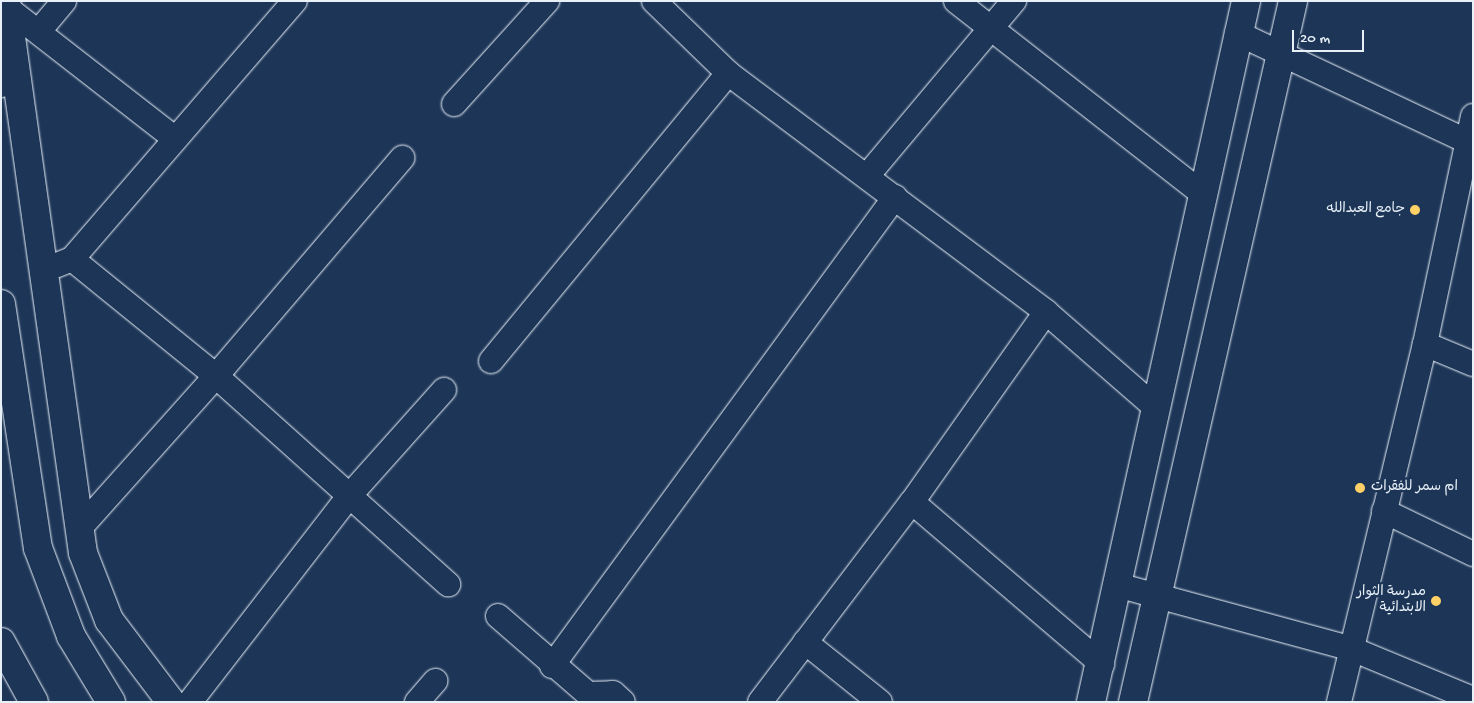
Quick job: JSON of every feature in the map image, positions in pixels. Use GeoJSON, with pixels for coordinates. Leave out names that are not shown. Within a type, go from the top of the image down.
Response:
{"type":"FeatureCollection","features":[{"type":"Feature","properties":{"kind":"main road"},"geometry":{"type":"LineString","coordinates":[[1091,702],[1102,664],[1117,585],[1157,409],[1237,32],[1246,1]]}},
{"type":"Feature","properties":{"kind":"main road"},"geometry":{"type":"LineString","coordinates":[[1133,702],[1160,598],[1293,1]]}},
{"type":"Feature","properties":{"kind":"main road"},"geometry":{"type":"LineString","coordinates":[[6,5],[9,81],[46,269],[79,529],[90,576],[109,620],[171,702]]}},
{"type":"Feature","properties":{"kind":"main road"},"geometry":{"type":"LineString","coordinates":[[1,304],[38,548],[71,636],[111,702]]}},
{"type":"Feature","properties":{"kind":"main road"},"geometry":{"type":"LineString","coordinates":[[1,642],[34,702]]}},
{"type":"Feature","properties":{"kind":"street"},"geometry":{"type":"LineString","coordinates":[[39,31],[64,1]]}},
{"type":"Feature","properties":{"kind":"street"},"geometry":{"type":"LineString","coordinates":[[46,269],[72,259],[296,1]]}},
{"type":"Feature","properties":{"kind":"street"},"geometry":{"type":"LineString","coordinates":[[454,104],[547,1]]}},
{"type":"Feature","properties":{"kind":"street"},"geometry":{"type":"LineString","coordinates":[[654,1],[728,74],[895,197],[1046,312],[1157,409]]}},
{"type":"Feature","properties":{"kind":"street"},"geometry":{"type":"LineString","coordinates":[[956,1],[1202,194]]}},
{"type":"Feature","properties":{"kind":"street"},"geometry":{"type":"LineString","coordinates":[[866,176],[990,26],[1014,1]]}},
{"type":"Feature","properties":{"kind":"street"},"geometry":{"type":"LineString","coordinates":[[6,5],[175,139]]}},
{"type":"Feature","properties":{"kind":"street"},"geometry":{"type":"LineString","coordinates":[[1237,32],[1282,51],[1469,143]]}},
{"type":"Feature","properties":{"kind":"street"},"geometry":{"type":"LineString","coordinates":[[490,360],[728,74]]}},
{"type":"Feature","properties":{"kind":"street"},"geometry":{"type":"LineString","coordinates":[[1339,702],[1425,344],[1469,143],[1473,116]]}},
{"type":"Feature","properties":{"kind":"street"},"geometry":{"type":"LineString","coordinates":[[79,529],[216,376],[402,158]]}},
{"type":"Feature","properties":{"kind":"street"},"geometry":{"type":"LineString","coordinates":[[552,666],[895,197]]}},
{"type":"Feature","properties":{"kind":"street"},"geometry":{"type":"LineString","coordinates":[[72,259],[216,376],[448,584]]}},
{"type":"Feature","properties":{"kind":"street"},"geometry":{"type":"LineString","coordinates":[[760,702],[912,502],[1046,312]]}},
{"type":"Feature","properties":{"kind":"street"},"geometry":{"type":"LineString","coordinates":[[1425,344],[1473,364]]}},
{"type":"Feature","properties":{"kind":"street"},"geometry":{"type":"LineString","coordinates":[[190,702],[350,496],[444,390]]}},
{"type":"Feature","properties":{"kind":"street"},"geometry":{"type":"LineString","coordinates":[[912,502],[1102,664]]}},
{"type":"Feature","properties":{"kind":"street"},"geometry":{"type":"LineString","coordinates":[[1384,511],[1473,554]]}},
{"type":"Feature","properties":{"kind":"street"},"geometry":{"type":"LineString","coordinates":[[1117,585],[1352,649],[1473,699]]}},
{"type":"Feature","properties":{"kind":"street"},"geometry":{"type":"LineString","coordinates":[[498,616],[552,666],[588,694],[614,699]]}},
{"type":"Feature","properties":{"kind":"street"},"geometry":{"type":"LineString","coordinates":[[805,642],[880,702]]}},
{"type":"Feature","properties":{"kind":"street"},"geometry":{"type":"LineString","coordinates":[[417,702],[435,681]]}},
{"type":"Feature","properties":{"kind":"place","name":"جامع العبدالله"},"geometry":{"type":"Point","coordinates":[1415,210]}},
{"type":"Feature","properties":{"kind":"place","name":"ام سمر للفقرات"},"geometry":{"type":"Point","coordinates":[1360,488]}},
{"type":"Feature","properties":{"kind":"place","name":"مدرسة الثوار الابتدائية"},"geometry":{"type":"Point","coordinates":[1436,601]}}]}
